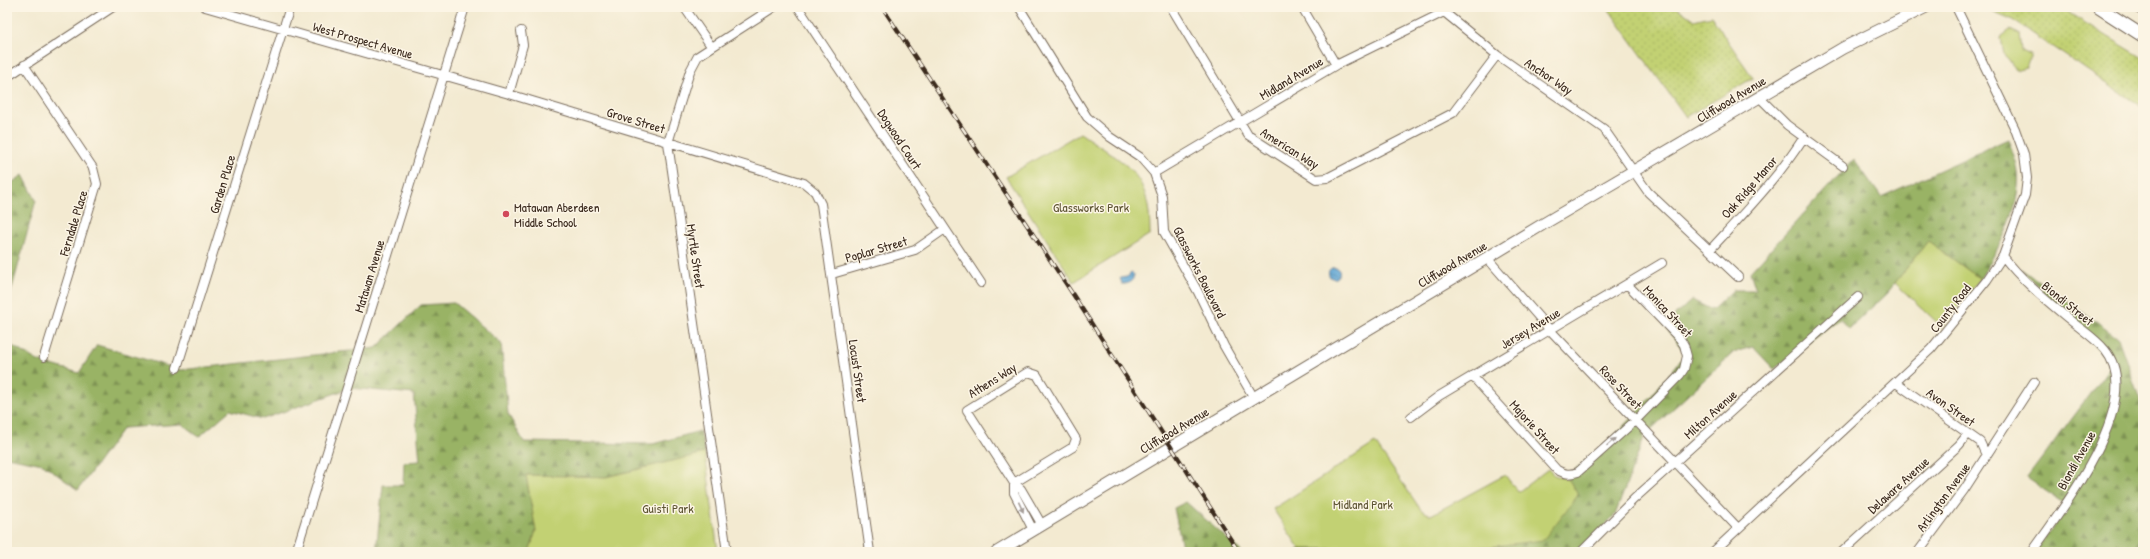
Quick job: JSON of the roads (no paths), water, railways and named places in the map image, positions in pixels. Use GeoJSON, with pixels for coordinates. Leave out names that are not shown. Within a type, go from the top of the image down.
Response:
{"type":"FeatureCollection","features":[{"type":"Feature","properties":{"kind":"highway"},"geometry":{"type":"LineString","coordinates":[[2098,7],[2143,36]]}},
{"type":"Feature","properties":{"kind":"highway"},"geometry":{"type":"LineString","coordinates":[[2139,7],[2143,10]]}},
{"type":"Feature","properties":{"kind":"main road","name":"Cliffwood Avenue"},"geometry":{"type":"LineString","coordinates":[[997,552],[1545,224],[1867,35],[1926,7]]}},
{"type":"Feature","properties":{"kind":"street"},"geometry":{"type":"LineString","coordinates":[[7,77],[113,7]]}},
{"type":"Feature","properties":{"kind":"street","name":"West Prospect Avenue"},"geometry":{"type":"LineString","coordinates":[[205,7],[444,76]]}},
{"type":"Feature","properties":{"kind":"street","name":"Garden Place"},"geometry":{"type":"LineString","coordinates":[[177,368],[290,7]]}},
{"type":"Feature","properties":{"kind":"street","name":"Matawan Avenue"},"geometry":{"type":"LineString","coordinates":[[296,552],[465,7]]}},
{"type":"Feature","properties":{"kind":"street"},"geometry":{"type":"LineString","coordinates":[[684,7],[711,46]]}},
{"type":"Feature","properties":{"kind":"street","name":"Myrtle Street"},"geometry":{"type":"LineString","coordinates":[[727,552],[668,143],[698,56],[711,46],[774,7]]}},
{"type":"Feature","properties":{"kind":"street","name":"Dogwood Court"},"geometry":{"type":"LineString","coordinates":[[798,7],[981,284]]}},
{"type":"Feature","properties":{"kind":"street","name":"Glassworks Boulevard"},"geometry":{"type":"LineString","coordinates":[[1019,7],[1087,117],[1110,137],[1140,157],[1154,173],[1162,196],[1164,232],[1198,292],[1224,346],[1254,398]]}},
{"type":"Feature","properties":{"kind":"street","name":"American Way"},"geometry":{"type":"LineString","coordinates":[[1171,7],[1248,135],[1316,179],[1327,178],[1453,113],[1497,55]]}},
{"type":"Feature","properties":{"kind":"street"},"geometry":{"type":"LineString","coordinates":[[1302,7],[1336,65]]}},
{"type":"Feature","properties":{"kind":"street","name":"County Road"},"geometry":{"type":"LineString","coordinates":[[1713,552],[1896,383],[1942,338],[1987,280],[2003,256],[2025,195],[2027,178],[2024,154],[2015,129],[1956,7]]}},
{"type":"Feature","properties":{"kind":"street","name":"Midland Avenue"},"geometry":{"type":"LineString","coordinates":[[1154,173],[1336,65],[1443,9]]}},
{"type":"Feature","properties":{"kind":"street","name":"Anchor Way"},"geometry":{"type":"LineString","coordinates":[[1443,9],[1497,55],[1604,129],[1633,173]]}},
{"type":"Feature","properties":{"kind":"street"},"geometry":{"type":"LineString","coordinates":[[509,94],[523,45],[521,31]]}},
{"type":"Feature","properties":{"kind":"street","name":"Ferndale Place"},"geometry":{"type":"LineString","coordinates":[[24,65],[93,168],[97,184],[44,358]]}},
{"type":"Feature","properties":{"kind":"street","name":"Grove Street"},"geometry":{"type":"LineString","coordinates":[[444,76],[509,94],[804,183],[817,194]]}},
{"type":"Feature","properties":{"kind":"street"},"geometry":{"type":"LineString","coordinates":[[1760,98],[1778,117],[1843,166]]}},
{"type":"Feature","properties":{"kind":"street","name":"Oak Ridge Manor"},"geometry":{"type":"LineString","coordinates":[[1710,250],[1757,198],[1795,152],[1804,137]]}},
{"type":"Feature","properties":{"kind":"street"},"geometry":{"type":"LineString","coordinates":[[1633,173],[1653,197],[1738,277]]}},
{"type":"Feature","properties":{"kind":"street","name":"Locust Street"},"geometry":{"type":"LineString","coordinates":[[817,194],[821,204],[832,274],[870,552]]}},
{"type":"Feature","properties":{"kind":"street","name":"Poplar Street"},"geometry":{"type":"LineString","coordinates":[[832,274],[915,250],[945,229]]}},
{"type":"Feature","properties":{"kind":"street","name":"Biondi Street"},"geometry":{"type":"LineString","coordinates":[[2003,256],[2027,284],[2097,342],[2108,355],[2115,371]]}},
{"type":"Feature","properties":{"kind":"street","name":"Rose Street"},"geometry":{"type":"LineString","coordinates":[[1488,259],[1550,330],[1738,528]]}},
{"type":"Feature","properties":{"kind":"street","name":"Jersey Avenue"},"geometry":{"type":"LineString","coordinates":[[1412,417],[1439,396],[1662,263]]}},
{"type":"Feature","properties":{"kind":"street","name":"Monica Street"},"geometry":{"type":"LineString","coordinates":[[1627,284],[1680,339],[1686,349],[1687,356]]}},
{"type":"Feature","properties":{"kind":"street","name":"Milton Avenue"},"geometry":{"type":"LineString","coordinates":[[1581,552],[1618,514],[1858,296]]}},
{"type":"Feature","properties":{"kind":"street","name":"Majorie Street"},"geometry":{"type":"LineString","coordinates":[[1472,376],[1557,470],[1564,474],[1571,474],[1587,464],[1636,420],[1680,375],[1684,369],[1687,356]]}},
{"type":"Feature","properties":{"kind":"street","name":"Biondi Avenue"},"geometry":{"type":"LineString","coordinates":[[2032,552],[2067,501],[2096,454],[2112,413],[2116,382],[2115,371]]}},
{"type":"Feature","properties":{"kind":"street","name":"Athens Way"},"geometry":{"type":"LineString","coordinates":[[1014,483],[1073,447],[1076,439],[1037,375],[1028,372],[967,410],[1014,483],[1021,489],[1038,528]]}},
{"type":"Feature","properties":{"kind":"street"},"geometry":{"type":"LineString","coordinates":[[1986,455],[2034,382]]}},
{"type":"Feature","properties":{"kind":"street","name":"Avon Street"},"geometry":{"type":"LineString","coordinates":[[1896,383],[1980,442],[1986,455]]}},
{"type":"Feature","properties":{"kind":"street","name":"Delaware Avenue"},"geometry":{"type":"LineString","coordinates":[[1842,552],[1959,445],[1968,434]]}},
{"type":"Feature","properties":{"kind":"street","name":"Arlington Avenue"},"geometry":{"type":"LineString","coordinates":[[1918,552],[1964,490],[1986,455]]}},
{"type":"Feature","properties":{"kind":"water"},"geometry":{"type":"Polygon","coordinates":[[[1332,268],[1336,268],[1338,269],[1338,277],[1332,278],[1329,275],[1329,271],[1332,268]]]}},
{"type":"Feature","properties":{"kind":"water"},"geometry":{"type":"Polygon","coordinates":[[[1131,273],[1134,275],[1132,281],[1122,284],[1120,278],[1127,277],[1131,273]]]}},
{"type":"Feature","properties":{"kind":"railway"},"geometry":{"type":"LineString","coordinates":[[882,7],[1072,293],[1239,552]]}},
{"type":"Feature","properties":{"kind":"place","name":"Matawan Aberdeen Middle School"},"geometry":{"type":"Point","coordinates":[506,214]}},
{"type":"Feature","properties":{"kind":"park label","name":"Glassworks Park"},"geometry":{"type":"Point","coordinates":[1091,207]}},
{"type":"Feature","properties":{"kind":"park label","name":"Midland Park"},"geometry":{"type":"Point","coordinates":[1363,504]}},
{"type":"Feature","properties":{"kind":"park label","name":"Guisti Park"},"geometry":{"type":"Point","coordinates":[668,508]}}]}
